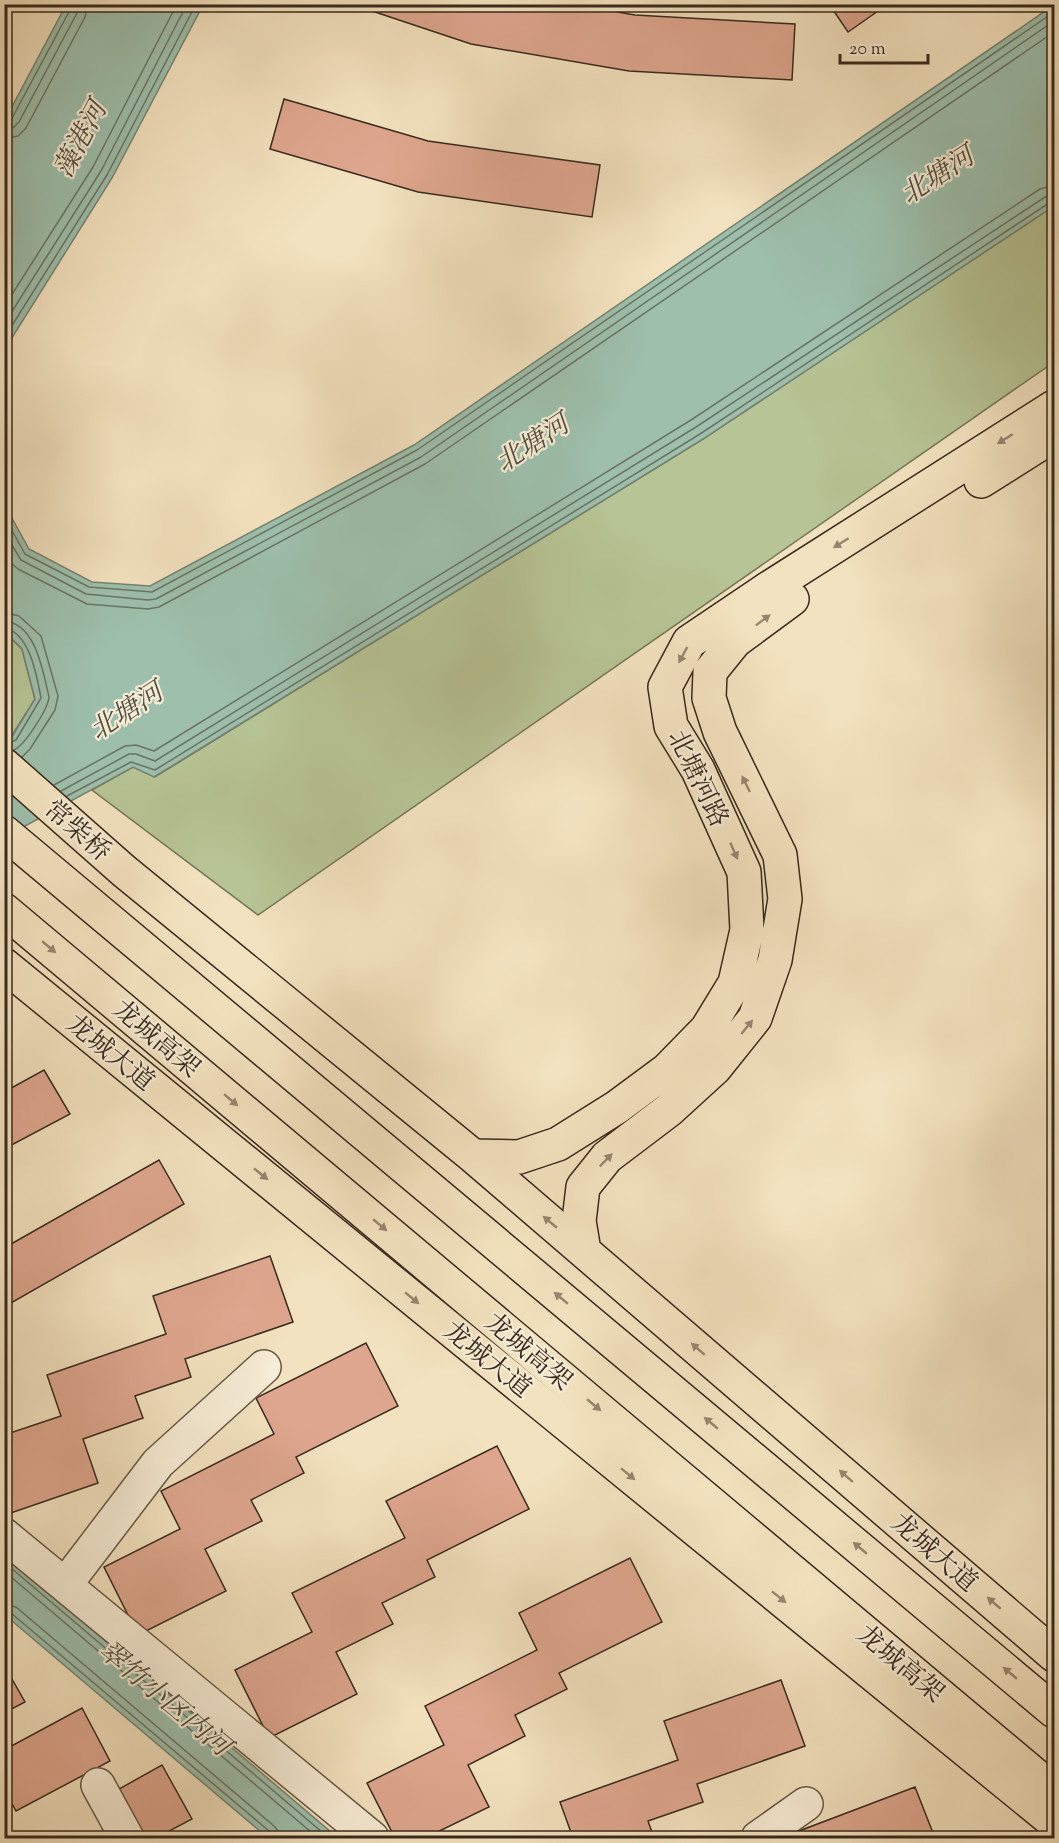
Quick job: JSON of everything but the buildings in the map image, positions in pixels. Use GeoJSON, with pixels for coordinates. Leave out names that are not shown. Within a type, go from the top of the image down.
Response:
{"type":"FeatureCollection","features":[{"type":"Feature","properties":{"kind":"main road","name":"北塘河路"},"geometry":{"type":"LineString","coordinates":[[473,1156],[519,1157],[558,1144],[617,1107],[667,1070],[707,1029],[735,983],[747,930],[744,872],[698,770],[671,726],[665,687],[689,642],[769,588],[1054,407]]}},
{"type":"Feature","properties":{"kind":"main road","name":"北塘河路"},"geometry":{"type":"LineString","coordinates":[[584,1251],[579,1221],[582,1187],[607,1157],[669,1110],[715,1068],[755,1018],[775,960],[785,899],[780,855],[720,732],[709,698],[710,672],[735,641],[781,606],[1054,435]]}},
{"type":"Feature","properties":{"kind":"main road","name":"常柴桥"},"geometry":{"type":"LineString","coordinates":[[4,765],[124,871]]}},
{"type":"Feature","properties":{"kind":"main road"},"geometry":{"type":"LineString","coordinates":[[4,832],[1054,1711]]}},
{"type":"Feature","properties":{"kind":"main road","name":"龙城大道"},"geometry":{"type":"LineString","coordinates":[[124,871],[473,1156],[1054,1655]]}},
{"type":"Feature","properties":{"kind":"main road","name":"龙城高架"},"geometry":{"type":"LineString","coordinates":[[4,910],[1054,1791]]}},
{"type":"Feature","properties":{"kind":"main road","name":"龙城大道"},"geometry":{"type":"LineString","coordinates":[[4,964],[1054,1822]]}},
{"type":"Feature","properties":{"kind":"lane"},"geometry":{"type":"LineString","coordinates":[[65,1585],[158,1463],[264,1367]]}},
{"type":"Feature","properties":{"kind":"lane"},"geometry":{"type":"LineString","coordinates":[[4,1535],[372,1839]]}},
{"type":"Feature","properties":{"kind":"lane"},"geometry":{"type":"LineString","coordinates":[[98,1785],[127,1839]]}},
{"type":"Feature","properties":{"kind":"lane"},"geometry":{"type":"LineString","coordinates":[[758,1839],[806,1804]]}},
{"type":"Feature","properties":{"kind":"shaded area"},"geometry":{"type":"Polygon","coordinates":[[[1054,206],[1054,362],[258,915],[92,790],[133,767],[155,777],[703,439],[1054,206]]]}},
{"type":"Feature","properties":{"kind":"shaded area"},"geometry":{"type":"Polygon","coordinates":[[[4,632],[22,649],[35,699],[11,737],[5,740],[4,632]]]}},
{"type":"Feature","properties":{"kind":"water","name":"藻港河"},"geometry":{"type":"Polygon","coordinates":[[[66,5],[203,5],[112,178],[5,349],[5,120],[66,5]]]}},
{"type":"Feature","properties":{"kind":"water","name":"北塘河"},"geometry":{"type":"Polygon","coordinates":[[[1054,5],[1054,206],[703,439],[154,777],[133,767],[5,837],[5,740],[12,737],[35,699],[22,649],[5,632],[4,504],[29,549],[92,582],[150,586],[414,445],[1054,5]]]}},
{"type":"Feature","properties":{"kind":"water","name":"翠竹小区内河"},"geometry":{"type":"Polygon","coordinates":[[[4,1554],[338,1838],[268,1838],[5,1615],[4,1554]]]}}]}
